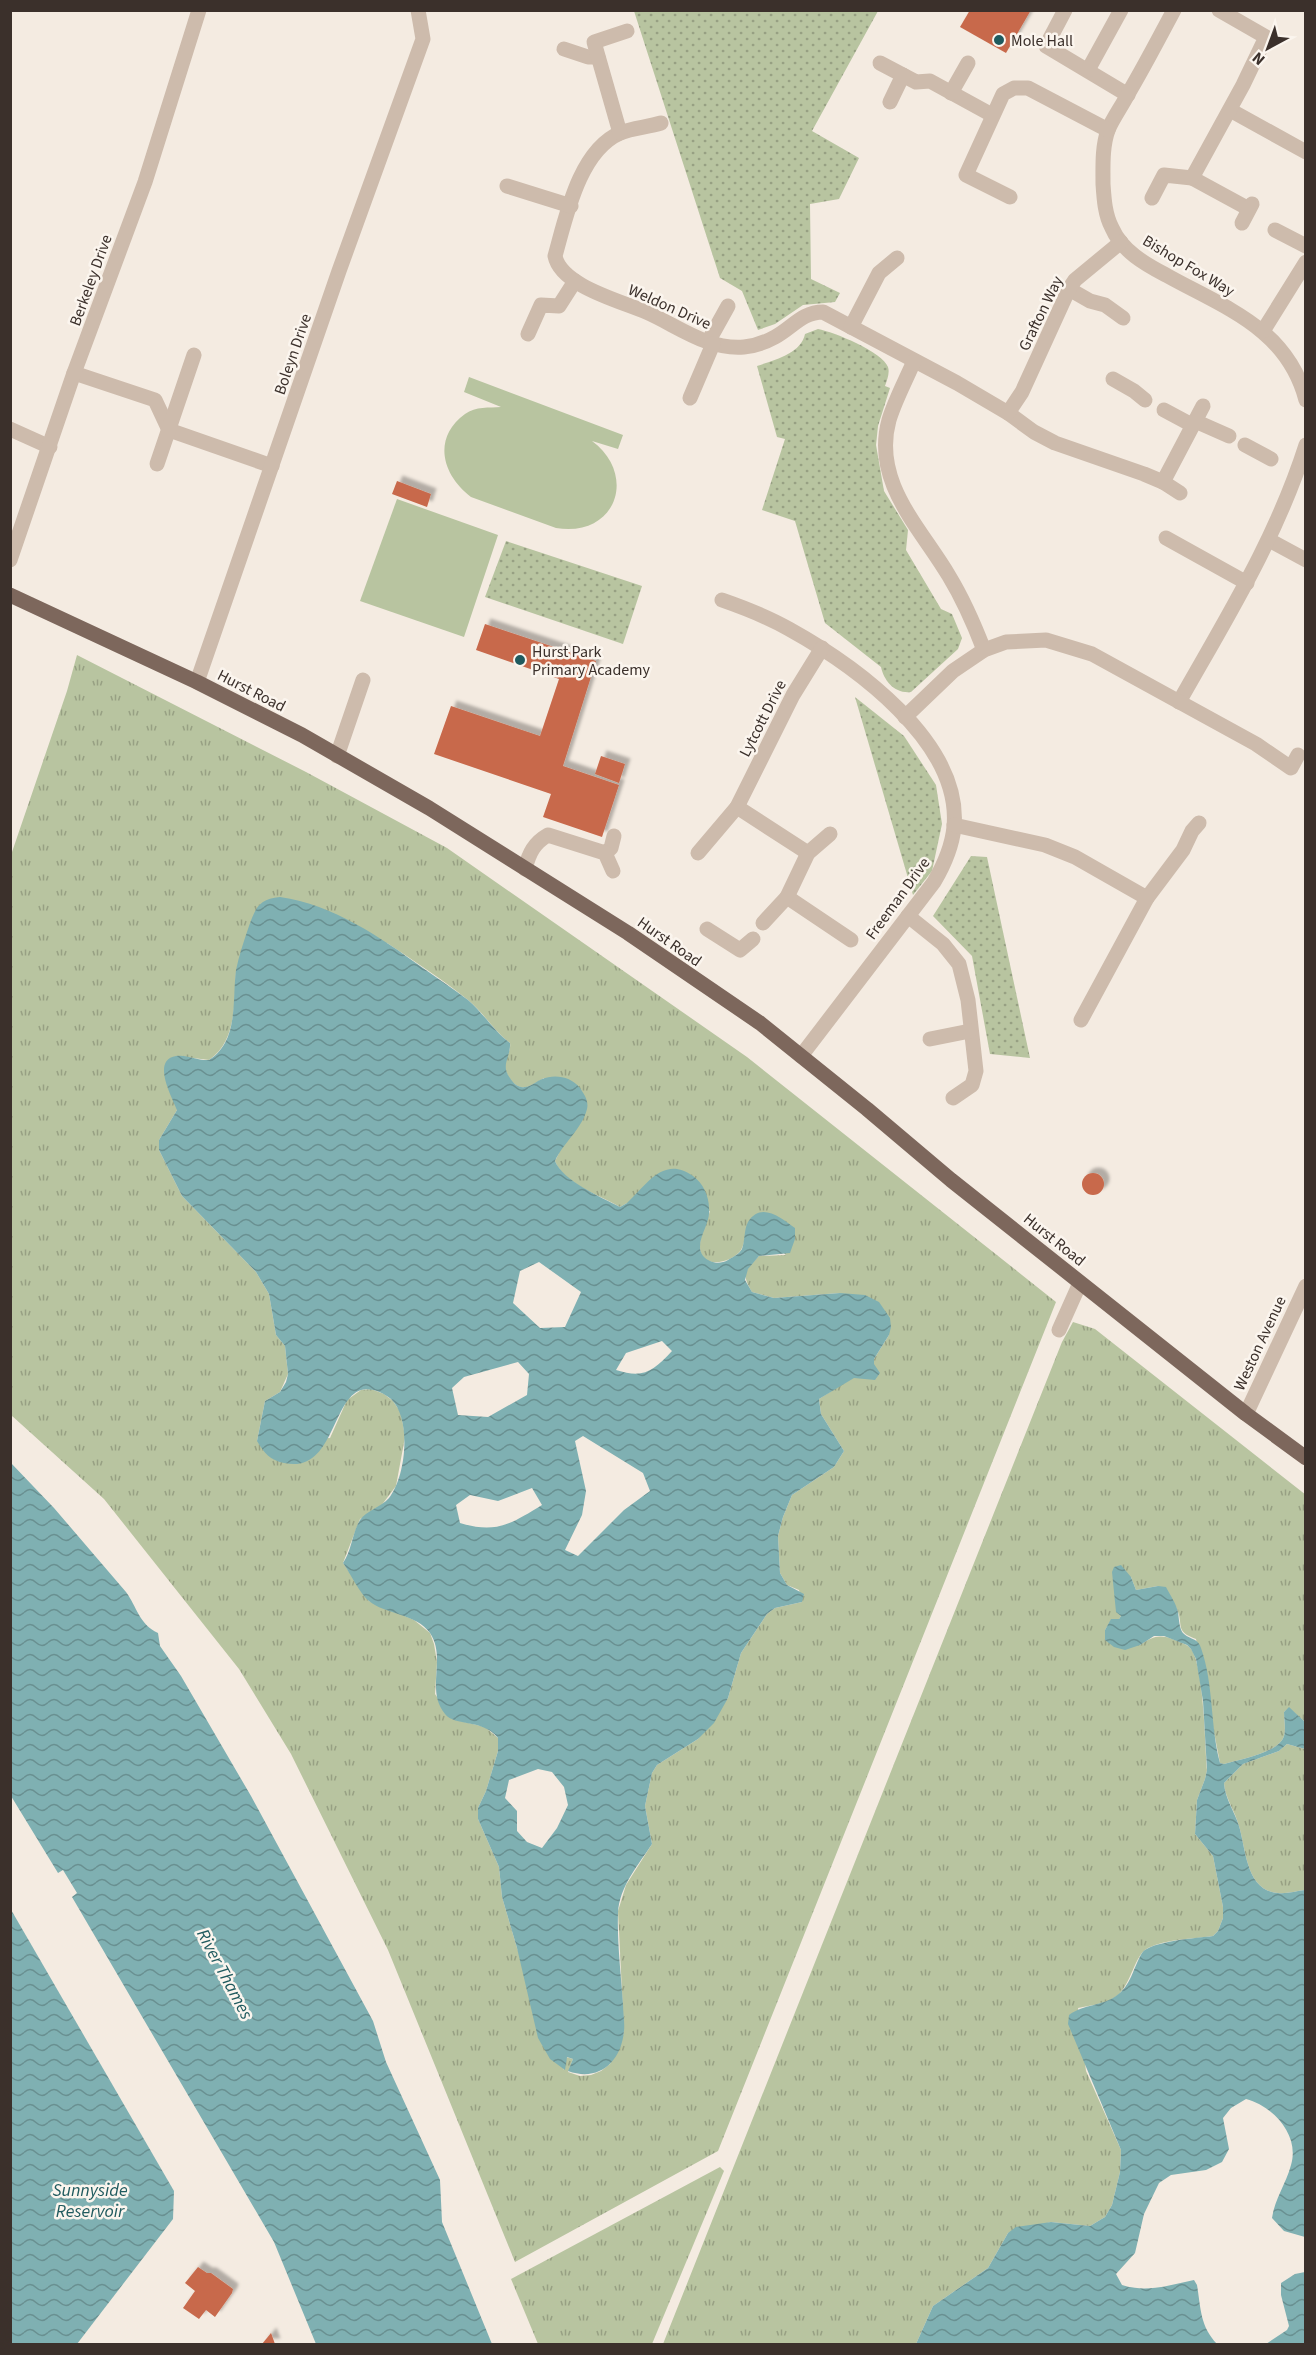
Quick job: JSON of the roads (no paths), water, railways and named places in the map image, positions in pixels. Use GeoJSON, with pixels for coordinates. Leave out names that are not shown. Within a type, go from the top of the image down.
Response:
{"type":"FeatureCollection","features":[{"type":"Feature","properties":{"kind":"main road","name":"Hurst Road"},"geometry":{"type":"LineString","coordinates":[[10,596],[197,682],[337,756],[429,808],[628,933],[760,1023],[942,1173],[1246,1414],[1305,1458]]}},
{"type":"Feature","properties":{"kind":"street","name":"Berkeley Drive"},"geometry":{"type":"LineString","coordinates":[[10,560],[75,373],[145,183],[199,10]]}},
{"type":"Feature","properties":{"kind":"street","name":"Boleyn Drive"},"geometry":{"type":"LineString","coordinates":[[197,682],[339,271],[423,39],[418,10]]}},
{"type":"Feature","properties":{"kind":"street"},"geometry":{"type":"LineString","coordinates":[[1065,10],[1046,46],[1128,95]]}},
{"type":"Feature","properties":{"kind":"street"},"geometry":{"type":"LineString","coordinates":[[1088,70],[1121,10]]}},
{"type":"Feature","properties":{"kind":"street","name":"Bishop Fox Way"},"geometry":{"type":"LineString","coordinates":[[1174,10],[1108,130],[1103,161],[1106,210],[1112,228],[1120,242],[1147,265],[1244,318],[1280,346],[1291,362],[1302,386],[1305,400]]}},
{"type":"Feature","properties":{"kind":"street"},"geometry":{"type":"LineString","coordinates":[[1192,178],[1243,86],[1266,37],[1219,10]]}},
{"type":"Feature","properties":{"kind":"street"},"geometry":{"type":"LineString","coordinates":[[620,134],[594,42],[627,31]]}},
{"type":"Feature","properties":{"kind":"street"},"geometry":{"type":"LineString","coordinates":[[564,49],[588,57],[598,57]]}},
{"type":"Feature","properties":{"kind":"street"},"geometry":{"type":"LineString","coordinates":[[880,63],[916,82],[930,81],[992,115]]}},
{"type":"Feature","properties":{"kind":"street"},"geometry":{"type":"LineString","coordinates":[[951,93],[968,63]]}},
{"type":"Feature","properties":{"kind":"street"},"geometry":{"type":"LineString","coordinates":[[890,102],[903,75]]}},
{"type":"Feature","properties":{"kind":"street"},"geometry":{"type":"LineString","coordinates":[[1010,197],[963,180],[1003,94],[1014,88],[1029,88],[1108,130]]}},
{"type":"Feature","properties":{"kind":"street"},"geometry":{"type":"LineString","coordinates":[[1230,110],[1305,152]]}},
{"type":"Feature","properties":{"kind":"street","name":"Weldon Drive"},"geometry":{"type":"LineString","coordinates":[[661,123],[620,134],[605,143],[583,169],[555,256],[556,264],[562,272],[616,302],[646,312],[711,343],[732,347],[760,343],[775,337],[803,316],[813,312],[823,312],[914,361]]}},
{"type":"Feature","properties":{"kind":"street"},"geometry":{"type":"LineString","coordinates":[[1152,198],[1164,175],[1192,178],[1248,212]]}},
{"type":"Feature","properties":{"kind":"street"},"geometry":{"type":"LineString","coordinates":[[507,186],[571,206]]}},
{"type":"Feature","properties":{"kind":"street"},"geometry":{"type":"LineString","coordinates":[[1275,230],[1305,246]]}},
{"type":"Feature","properties":{"kind":"street","name":"Grafton Way"},"geometry":{"type":"LineString","coordinates":[[1008,413],[1022,392],[1068,289],[1075,280],[1120,242]]}},
{"type":"Feature","properties":{"kind":"street"},"geometry":{"type":"LineString","coordinates":[[851,327],[879,273],[897,258]]}},
{"type":"Feature","properties":{"kind":"street"},"geometry":{"type":"LineString","coordinates":[[1263,331],[1305,262]]}},
{"type":"Feature","properties":{"kind":"street"},"geometry":{"type":"LineString","coordinates":[[528,334],[541,304],[559,306],[575,281]]}},
{"type":"Feature","properties":{"kind":"street"},"geometry":{"type":"LineString","coordinates":[[1068,289],[1090,301],[1105,305],[1123,318]]}},
{"type":"Feature","properties":{"kind":"street"},"geometry":{"type":"LineString","coordinates":[[690,398],[728,306]]}},
{"type":"Feature","properties":{"kind":"street"},"geometry":{"type":"LineString","coordinates":[[157,464],[194,355]]}},
{"type":"Feature","properties":{"kind":"street"},"geometry":{"type":"LineString","coordinates":[[984,650],[971,618],[949,576],[901,505],[889,477],[886,450],[889,420],[914,361],[1008,413],[1034,432],[1055,443],[1163,482],[1180,493]]}},
{"type":"Feature","properties":{"kind":"street"},"geometry":{"type":"LineString","coordinates":[[75,373],[155,400],[169,430],[272,466]]}},
{"type":"Feature","properties":{"kind":"street"},"geometry":{"type":"LineString","coordinates":[[1113,380],[1134,391],[1145,400]]}},
{"type":"Feature","properties":{"kind":"street"},"geometry":{"type":"LineString","coordinates":[[1163,482],[1203,406]]}},
{"type":"Feature","properties":{"kind":"street"},"geometry":{"type":"LineString","coordinates":[[1164,410],[1229,436]]}},
{"type":"Feature","properties":{"kind":"street"},"geometry":{"type":"LineString","coordinates":[[10,429],[50,447]]}},
{"type":"Feature","properties":{"kind":"street"},"geometry":{"type":"LineString","coordinates":[[1245,445],[1271,459]]}},
{"type":"Feature","properties":{"kind":"street"},"geometry":{"type":"LineString","coordinates":[[1179,702],[1269,540],[1296,476],[1305,445]]}},
{"type":"Feature","properties":{"kind":"street"},"geometry":{"type":"LineString","coordinates":[[1166,538],[1247,583]]}},
{"type":"Feature","properties":{"kind":"street"},"geometry":{"type":"LineString","coordinates":[[1269,540],[1305,560]]}},
{"type":"Feature","properties":{"kind":"street","name":"Freeman Drive"},"geometry":{"type":"LineString","coordinates":[[722,600],[753,611],[822,648],[878,692],[905,717],[936,755],[952,800],[954,825],[945,862],[934,882],[801,1056]]}},
{"type":"Feature","properties":{"kind":"street"},"geometry":{"type":"LineString","coordinates":[[905,717],[953,671],[984,650],[1006,642],[1046,640],[1092,654],[1256,744],[1291,768],[1298,755]]}},
{"type":"Feature","properties":{"kind":"street","name":"Lytcott Drive"},"geometry":{"type":"LineString","coordinates":[[698,853],[736,807],[793,695],[822,648]]}},
{"type":"Feature","properties":{"kind":"street"},"geometry":{"type":"LineString","coordinates":[[337,756],[363,680]]}},
{"type":"Feature","properties":{"kind":"street"},"geometry":{"type":"LineString","coordinates":[[736,807],[808,853]]}},
{"type":"Feature","properties":{"kind":"street"},"geometry":{"type":"LineString","coordinates":[[1081,1020],[1147,898],[1183,850],[1192,831],[1199,823]]}},
{"type":"Feature","properties":{"kind":"street"},"geometry":{"type":"LineString","coordinates":[[954,825],[1045,845],[1075,857],[1147,898]]}},
{"type":"Feature","properties":{"kind":"street"},"geometry":{"type":"LineString","coordinates":[[763,923],[787,897],[808,853],[830,834]]}},
{"type":"Feature","properties":{"kind":"street"},"geometry":{"type":"LineString","coordinates":[[525,869],[529,853],[538,840],[548,835],[605,853],[613,871]]}},
{"type":"Feature","properties":{"kind":"street"},"geometry":{"type":"LineString","coordinates":[[605,853],[611,848],[614,836]]}},
{"type":"Feature","properties":{"kind":"street"},"geometry":{"type":"LineString","coordinates":[[787,897],[851,940]]}},
{"type":"Feature","properties":{"kind":"street"},"geometry":{"type":"LineString","coordinates":[[908,916],[943,944],[959,964],[968,1000],[976,1071],[972,1084],[953,1098]]}},
{"type":"Feature","properties":{"kind":"street"},"geometry":{"type":"LineString","coordinates":[[707,929],[740,950],[753,939]]}},
{"type":"Feature","properties":{"kind":"street"},"geometry":{"type":"LineString","coordinates":[[930,1039],[970,1031]]}},
{"type":"Feature","properties":{"kind":"street"},"geometry":{"type":"LineString","coordinates":[[1059,1330],[1080,1283]]}},
{"type":"Feature","properties":{"kind":"street","name":"Weston Avenue"},"geometry":{"type":"LineString","coordinates":[[1246,1414],[1305,1286]]}},
{"type":"Feature","properties":{"kind":"water"},"geometry":{"type":"Polygon","coordinates":[[[273,898],[300,901],[356,924],[468,1000],[510,1043],[506,1069],[516,1085],[527,1087],[542,1079],[557,1076],[576,1084],[586,1098],[587,1109],[581,1123],[555,1161],[574,1182],[620,1207],[657,1174],[665,1170],[683,1170],[700,1182],[708,1199],[709,1213],[700,1247],[702,1254],[708,1260],[715,1263],[722,1262],[739,1252],[743,1246],[748,1222],[759,1213],[771,1213],[795,1228],[795,1239],[790,1253],[759,1256],[748,1269],[745,1280],[752,1292],[774,1298],[840,1293],[865,1295],[879,1302],[890,1318],[889,1335],[874,1359],[874,1364],[880,1373],[875,1380],[854,1378],[819,1399],[821,1414],[844,1451],[834,1467],[792,1495],[778,1536],[780,1573],[787,1585],[804,1594],[802,1602],[775,1608],[767,1614],[741,1653],[728,1698],[714,1723],[698,1739],[657,1765],[652,1773],[645,1806],[652,1844],[626,1885],[619,1903],[624,2031],[622,2042],[613,2061],[598,2072],[579,2074],[568,2071],[573,2059],[567,2057],[565,2070],[550,2059],[538,2038],[517,1948],[502,1897],[499,1867],[478,1819],[478,1808],[486,1791],[498,1751],[498,1738],[484,1728],[449,1718],[445,1714],[439,1705],[437,1695],[437,1653],[430,1633],[417,1622],[369,1601],[343,1563],[360,1520],[389,1498],[395,1489],[403,1463],[404,1448],[402,1420],[398,1408],[391,1399],[381,1393],[369,1389],[361,1390],[351,1396],[343,1407],[330,1434],[313,1458],[300,1463],[284,1463],[271,1458],[265,1452],[257,1441],[265,1401],[280,1392],[288,1374],[285,1346],[276,1335],[269,1294],[256,1272],[182,1196],[159,1150],[159,1140],[177,1110],[165,1080],[165,1064],[176,1056],[209,1060],[219,1052],[230,1031],[236,970],[251,919],[259,905],[273,898]],[[539,1262],[520,1271],[513,1303],[540,1328],[565,1327],[581,1292],[539,1262]],[[662,1341],[626,1353],[616,1370],[634,1374],[647,1371],[659,1364],[672,1351],[662,1341]],[[518,1362],[464,1377],[452,1388],[458,1415],[488,1417],[527,1395],[529,1374],[518,1362]],[[583,1436],[575,1441],[586,1491],[582,1515],[565,1550],[578,1556],[624,1510],[650,1491],[643,1473],[583,1436]],[[532,1488],[498,1501],[470,1495],[456,1505],[460,1523],[484,1528],[512,1522],[542,1505],[532,1488]],[[538,1769],[509,1780],[505,1798],[517,1811],[517,1831],[527,1842],[542,1848],[557,1828],[568,1805],[564,1787],[552,1772],[538,1769]]]}},
{"type":"Feature","properties":{"kind":"water","name":"River Thames"},"geometry":{"type":"Polygon","coordinates":[[[11,1463],[54,1508],[126,1592],[147,1625],[158,1633],[160,1646],[181,1676],[251,1796],[373,2021],[386,2062],[440,2180],[442,2222],[492,2344],[316,2344],[274,2242],[72,1897],[77,1893],[63,1870],[58,1873],[11,1796],[11,1463]]]}},
{"type":"Feature","properties":{"kind":"water"},"geometry":{"type":"Polygon","coordinates":[[[1121,1565],[1131,1577],[1136,1590],[1166,1587],[1177,1609],[1182,1632],[1200,1645],[1208,1676],[1220,1763],[1249,1757],[1275,1747],[1284,1736],[1284,1712],[1289,1707],[1305,1722],[1305,1749],[1287,1744],[1279,1751],[1243,1764],[1224,1783],[1239,1826],[1249,1867],[1259,1885],[1278,1893],[1305,1890],[1305,2237],[1284,2231],[1272,2218],[1291,2165],[1292,2143],[1288,2133],[1282,2123],[1266,2108],[1246,2099],[1231,2108],[1223,2118],[1229,2149],[1222,2162],[1206,2170],[1171,2175],[1159,2183],[1144,2214],[1135,2253],[1116,2274],[1122,2285],[1140,2288],[1194,2280],[1197,2285],[1204,2324],[1217,2344],[916,2344],[933,2306],[988,2268],[1008,2233],[1016,2227],[1051,2222],[1090,2226],[1105,2217],[1112,2205],[1120,2172],[1121,2150],[1068,2024],[1069,2015],[1105,2002],[1121,1992],[1142,1953],[1147,1949],[1175,1941],[1213,1936],[1218,1931],[1223,1918],[1213,1856],[1195,1834],[1197,1800],[1207,1770],[1203,1701],[1196,1659],[1187,1645],[1164,1636],[1154,1636],[1140,1645],[1125,1650],[1114,1647],[1105,1640],[1105,1630],[1111,1619],[1119,1619],[1121,1616],[1116,1612],[1112,1572],[1114,1567],[1121,1565]]]}},
{"type":"Feature","properties":{"kind":"water","name":"Sunnyside Reservoir"},"geometry":{"type":"Polygon","coordinates":[[[10,1908],[174,2191],[173,2219],[77,2344],[11,2344],[10,1908]]]}},
{"type":"Feature","properties":{"kind":"water"},"geometry":{"type":"Polygon","coordinates":[[[1305,2272],[1305,2344],[1266,2344],[1287,2330],[1289,2326],[1281,2295],[1281,2283],[1295,2274],[1305,2272]]]}},
{"type":"Feature","properties":{"kind":"place","name":"Mole Hall"},"geometry":{"type":"Point","coordinates":[999,40]}},
{"type":"Feature","properties":{"kind":"place","name":"Hurst Park Primary Academy"},"geometry":{"type":"Point","coordinates":[520,660]}}]}
